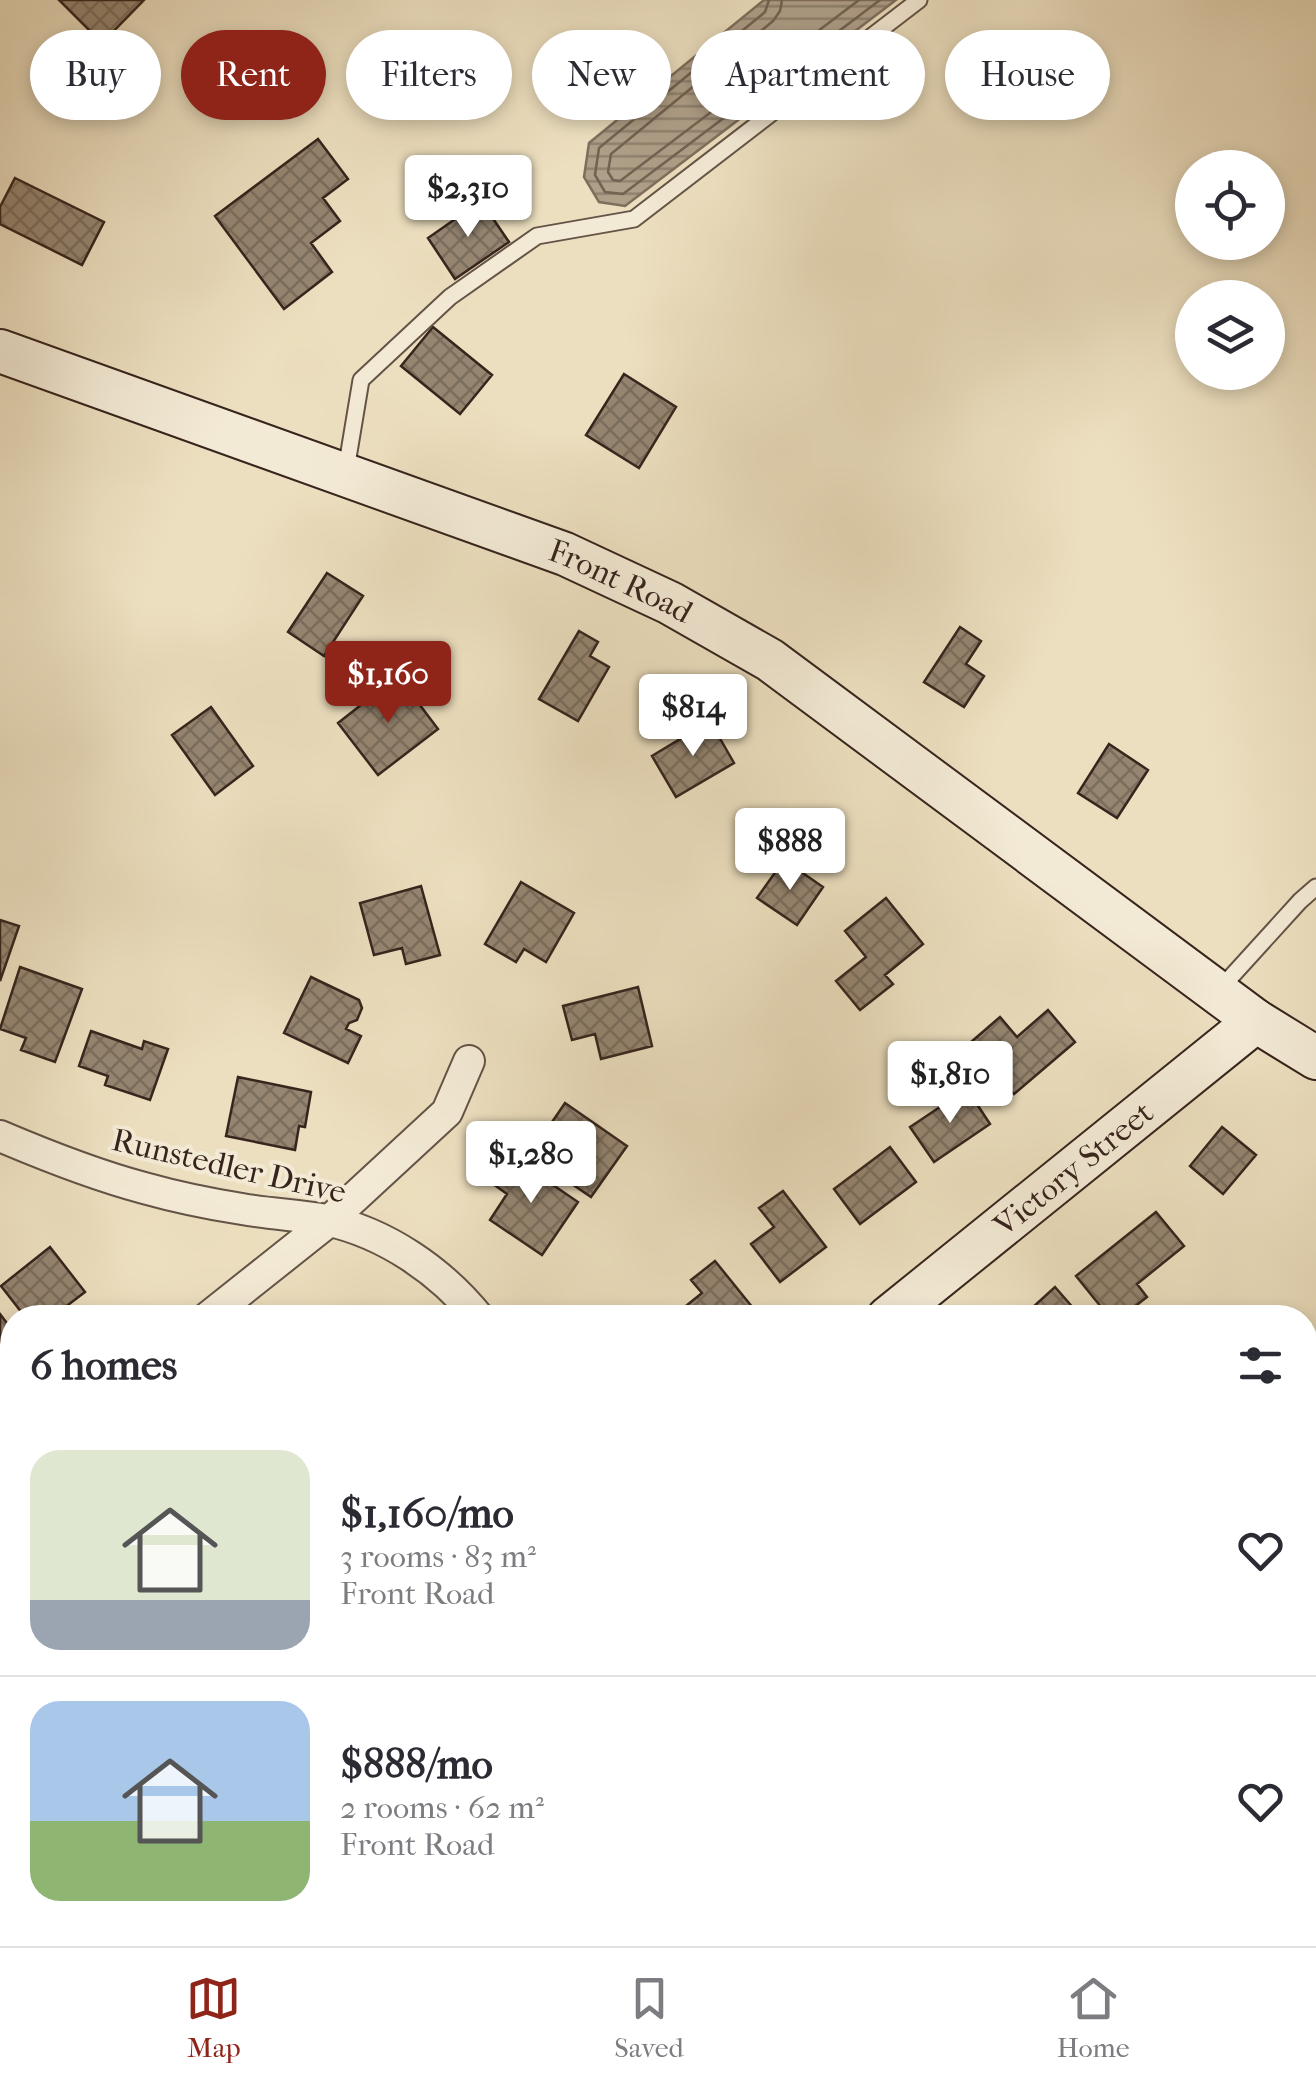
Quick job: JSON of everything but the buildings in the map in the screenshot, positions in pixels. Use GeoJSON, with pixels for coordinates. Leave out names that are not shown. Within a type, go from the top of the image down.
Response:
{"type":"FeatureCollection","features":[{"type":"Feature","properties":{"kind":"main road","name":"Front Road"},"geometry":{"type":"LineString","coordinates":[[0,351],[565,554],[670,604],[770,660],[1256,1021],[1316,1058]]}},
{"type":"Feature","properties":{"kind":"main road","name":"Victory Street"},"geometry":{"type":"LineString","coordinates":[[904,1305],[1256,1021]]}},
{"type":"Feature","properties":{"kind":"street"},"geometry":{"type":"LineString","coordinates":[[223,1305],[328,1221],[447,1112],[470,1060]]}},
{"type":"Feature","properties":{"kind":"street","name":"Runstedler Drive"},"geometry":{"type":"LineString","coordinates":[[0,1136],[46,1156],[145,1188],[240,1209],[328,1221],[383,1242],[423,1263],[468,1305]]}},
{"type":"Feature","properties":{"kind":"lane"},"geometry":{"type":"LineString","coordinates":[[346,474],[361,380],[450,297],[538,236],[634,219],[919,0]]}},
{"type":"Feature","properties":{"kind":"lane"},"geometry":{"type":"LineString","coordinates":[[1217,992],[1316,888]]}},
{"type":"Feature","properties":{"kind":"water"},"geometry":{"type":"Polygon","coordinates":[[[764,0],[896,0],[857,30],[727,30],[764,0]]]}},
{"type":"Feature","properties":{"kind":"water"},"geometry":{"type":"Polygon","coordinates":[[[691,60],[691,120],[738,120],[625,206],[599,202],[584,177],[589,143],[617,120],[671,120],[671,76],[691,60]]]}}]}
